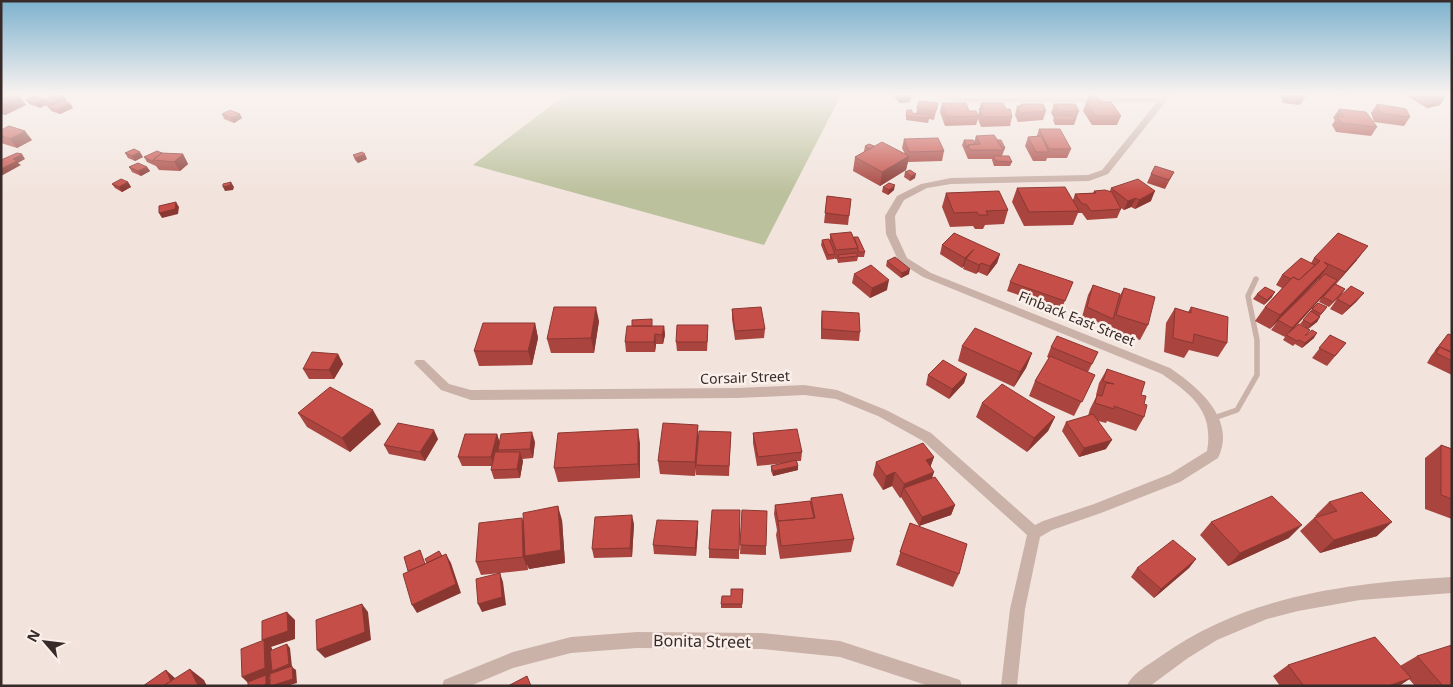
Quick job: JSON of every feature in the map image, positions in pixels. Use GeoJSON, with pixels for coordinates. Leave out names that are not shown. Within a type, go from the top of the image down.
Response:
{"type":"FeatureCollection","features":[{"type":"Feature","properties":{"kind":"street","name":"Finback East Street"},"geometry":{"type":"LineString","coordinates":[[1034,533],[1048,524],[1096,509],[1175,478],[1198,464],[1213,454],[1218,437],[1214,418],[1194,390],[1166,371],[927,275],[903,260],[891,234],[890,216],[900,198],[924,186],[951,181],[1089,178],[1105,172],[1142,127]]}},
{"type":"Feature","properties":{"kind":"street","name":"Corsair Street"},"geometry":{"type":"LineString","coordinates":[[420,362],[445,387],[471,395],[738,393],[804,390],[837,395],[882,413],[927,437],[1034,533]]}},
{"type":"Feature","properties":{"kind":"street"},"geometry":{"type":"LineString","coordinates":[[1008,686],[1014,626],[1026,560],[1034,533]]}},
{"type":"Feature","properties":{"kind":"street"},"geometry":{"type":"LineString","coordinates":[[1136,686],[1174,656],[1212,634],[1254,616],[1344,593],[1386,588],[1452,586]]}},
{"type":"Feature","properties":{"kind":"street","name":"Bonita Street"},"geometry":{"type":"LineString","coordinates":[[450,686],[513,660],[571,645],[646,640],[761,641],[840,649],[954,686]]}},
{"type":"Feature","properties":{"kind":"lane"},"geometry":{"type":"LineString","coordinates":[[1214,418],[1237,410],[1257,375],[1257,340],[1248,296],[1256,279]]}},
{"type":"Feature","properties":{"kind":"green space"},"geometry":{"type":"Polygon","coordinates":[[[523,127],[825,127],[764,245],[473,165],[523,127]]]}},
{"type":"Feature","properties":{"kind":"building"},"geometry":{"type":"Polygon","coordinates":[[[12,127],[25,131],[10,139],[1,136],[1,130],[12,127]]]}},
{"type":"Feature","properties":{"kind":"building"},"geometry":{"type":"Polygon","coordinates":[[[1039,129],[1060,129],[1071,149],[1049,149],[1039,129]]]}},
{"type":"Feature","properties":{"kind":"building"},"geometry":{"type":"Polygon","coordinates":[[[994,135],[1004,150],[970,150],[968,145],[980,144],[976,136],[994,135]]]}},
{"type":"Feature","properties":{"kind":"building"},"geometry":{"type":"Polygon","coordinates":[[[1041,136],[1049,152],[1036,152],[1028,137],[1041,136]]]}},
{"type":"Feature","properties":{"kind":"building"},"geometry":{"type":"Polygon","coordinates":[[[938,138],[944,151],[909,152],[904,139],[938,138]]]}},
{"type":"Feature","properties":{"kind":"building"},"geometry":{"type":"Polygon","coordinates":[[[964,140],[973,140],[975,144],[968,145],[967,148],[964,140]]]}},
{"type":"Feature","properties":{"kind":"building"},"geometry":{"type":"Polygon","coordinates":[[[997,140],[1001,140],[1005,148],[1002,148],[997,140]]]}},
{"type":"Feature","properties":{"kind":"building"},"geometry":{"type":"Polygon","coordinates":[[[882,142],[909,156],[882,172],[855,157],[882,142]]]}},
{"type":"Feature","properties":{"kind":"building"},"geometry":{"type":"Polygon","coordinates":[[[869,144],[874,146],[870,149],[865,146],[869,144]]]}},
{"type":"Feature","properties":{"kind":"building"},"geometry":{"type":"Polygon","coordinates":[[[134,149],[140,152],[132,156],[125,153],[134,149]]]}},
{"type":"Feature","properties":{"kind":"building"},"geometry":{"type":"Polygon","coordinates":[[[157,151],[162,153],[153,162],[144,157],[157,151]]]}},
{"type":"Feature","properties":{"kind":"building"},"geometry":{"type":"Polygon","coordinates":[[[362,152],[365,154],[356,158],[353,155],[362,152]]]}},
{"type":"Feature","properties":{"kind":"building"},"geometry":{"type":"Polygon","coordinates":[[[17,153],[22,154],[13,159],[17,161],[1,169],[1,160],[17,153]]]}},
{"type":"Feature","properties":{"kind":"building"},"geometry":{"type":"Polygon","coordinates":[[[161,153],[183,154],[174,162],[153,160],[161,153]]]}},
{"type":"Feature","properties":{"kind":"building"},"geometry":{"type":"Polygon","coordinates":[[[993,156],[1009,156],[1012,162],[996,161],[993,156]]]}},
{"type":"Feature","properties":{"kind":"building"},"geometry":{"type":"Polygon","coordinates":[[[138,163],[147,167],[138,171],[129,167],[138,163]]]}},
{"type":"Feature","properties":{"kind":"building"},"geometry":{"type":"Polygon","coordinates":[[[1155,166],[1174,172],[1169,180],[1151,174],[1155,166]]]}},
{"type":"Feature","properties":{"kind":"building"},"geometry":{"type":"Polygon","coordinates":[[[910,170],[916,174],[911,176],[905,172],[910,170]]]}},
{"type":"Feature","properties":{"kind":"building"},"geometry":{"type":"Polygon","coordinates":[[[121,179],[128,182],[119,187],[112,184],[121,179]]]}},
{"type":"Feature","properties":{"kind":"building"},"geometry":{"type":"Polygon","coordinates":[[[1138,179],[1155,191],[1139,200],[1136,198],[1128,201],[1111,188],[1138,179]]]}},
{"type":"Feature","properties":{"kind":"building"},"geometry":{"type":"Polygon","coordinates":[[[231,182],[230,185],[223,187],[223,184],[231,182]]]}},
{"type":"Feature","properties":{"kind":"building"},"geometry":{"type":"Polygon","coordinates":[[[889,183],[895,185],[889,190],[883,187],[889,183]]]}},
{"type":"Feature","properties":{"kind":"building"},"geometry":{"type":"Polygon","coordinates":[[[1065,187],[1079,211],[1029,212],[1017,188],[1065,187]]]}},
{"type":"Feature","properties":{"kind":"building"},"geometry":{"type":"Polygon","coordinates":[[[1105,190],[1112,192],[1121,209],[1091,211],[1086,204],[1082,204],[1075,194],[1096,193],[1094,191],[1105,190]]]}},
{"type":"Feature","properties":{"kind":"building"},"geometry":{"type":"Polygon","coordinates":[[[999,191],[1008,210],[986,211],[988,215],[979,215],[977,212],[954,213],[946,193],[999,191]]]}},
{"type":"Feature","properties":{"kind":"building"},"geometry":{"type":"Polygon","coordinates":[[[827,196],[851,199],[849,216],[825,213],[827,196]]]}},
{"type":"Feature","properties":{"kind":"building"},"geometry":{"type":"Polygon","coordinates":[[[176,202],[175,209],[159,213],[159,206],[176,202]]]}},
{"type":"Feature","properties":{"kind":"building"},"geometry":{"type":"Polygon","coordinates":[[[851,232],[858,248],[836,250],[830,234],[851,232]]]}},
{"type":"Feature","properties":{"kind":"building"},"geometry":{"type":"Polygon","coordinates":[[[954,233],[1000,254],[990,266],[981,263],[979,265],[966,259],[974,249],[965,258],[942,245],[954,233]]]}},
{"type":"Feature","properties":{"kind":"building"},"geometry":{"type":"Polygon","coordinates":[[[1338,233],[1368,246],[1345,272],[1324,262],[1328,266],[1280,315],[1265,307],[1293,277],[1299,280],[1320,261],[1314,258],[1338,233]]]}},
{"type":"Feature","properties":{"kind":"building"},"geometry":{"type":"Polygon","coordinates":[[[854,237],[858,237],[865,252],[858,252],[854,237]]]}},
{"type":"Feature","properties":{"kind":"building"},"geometry":{"type":"Polygon","coordinates":[[[829,239],[835,254],[828,255],[822,240],[829,239]]]}},
{"type":"Feature","properties":{"kind":"building"},"geometry":{"type":"Polygon","coordinates":[[[856,253],[858,256],[839,258],[838,255],[856,253]]]}},
{"type":"Feature","properties":{"kind":"building"},"geometry":{"type":"Polygon","coordinates":[[[895,257],[910,269],[902,273],[887,261],[895,257]]]}},
{"type":"Feature","properties":{"kind":"building"},"geometry":{"type":"Polygon","coordinates":[[[1301,258],[1315,265],[1299,280],[1282,275],[1301,258]]]}},
{"type":"Feature","properties":{"kind":"building"},"geometry":{"type":"Polygon","coordinates":[[[1019,264],[1073,282],[1065,301],[1010,282],[1019,264]]]}},
{"type":"Feature","properties":{"kind":"building"},"geometry":{"type":"Polygon","coordinates":[[[871,265],[889,280],[872,288],[854,274],[871,265]]]}},
{"type":"Feature","properties":{"kind":"building"},"geometry":{"type":"Polygon","coordinates":[[[1325,274],[1337,280],[1292,328],[1278,320],[1325,274]]]}},
{"type":"Feature","properties":{"kind":"building"},"geometry":{"type":"Polygon","coordinates":[[[1335,284],[1345,289],[1333,302],[1323,297],[1335,284]]]}},
{"type":"Feature","properties":{"kind":"building"},"geometry":{"type":"Polygon","coordinates":[[[1093,285],[1120,294],[1113,319],[1087,307],[1093,285]]]}},
{"type":"Feature","properties":{"kind":"building"},"geometry":{"type":"Polygon","coordinates":[[[1351,286],[1364,293],[1350,306],[1337,299],[1351,286]]]}},
{"type":"Feature","properties":{"kind":"building"},"geometry":{"type":"Polygon","coordinates":[[[1265,287],[1275,292],[1267,300],[1257,294],[1265,287]]]}},
{"type":"Feature","properties":{"kind":"building"},"geometry":{"type":"Polygon","coordinates":[[[1124,288],[1155,297],[1148,325],[1116,315],[1124,288]]]}},
{"type":"Feature","properties":{"kind":"building"},"geometry":{"type":"Polygon","coordinates":[[[1318,303],[1327,307],[1321,314],[1312,309],[1318,303]]]}},
{"type":"Feature","properties":{"kind":"building"},"geometry":{"type":"Polygon","coordinates":[[[554,307],[596,307],[591,338],[547,339],[554,307]]]}},
{"type":"Feature","properties":{"kind":"building"},"geometry":{"type":"Polygon","coordinates":[[[761,307],[765,329],[735,331],[732,309],[761,307]]]}},
{"type":"Feature","properties":{"kind":"building"},"geometry":{"type":"Polygon","coordinates":[[[1191,307],[1228,317],[1227,343],[1194,334],[1193,343],[1173,338],[1175,308],[1191,313],[1191,307]]]}},
{"type":"Feature","properties":{"kind":"building"},"geometry":{"type":"Polygon","coordinates":[[[822,311],[859,313],[860,332],[822,329],[822,311]]]}},
{"type":"Feature","properties":{"kind":"building"},"geometry":{"type":"Polygon","coordinates":[[[1311,311],[1320,317],[1311,324],[1303,320],[1311,311]]]}},
{"type":"Feature","properties":{"kind":"building"},"geometry":{"type":"Polygon","coordinates":[[[652,319],[652,326],[632,326],[632,320],[652,319]]]}},
{"type":"Feature","properties":{"kind":"building"},"geometry":{"type":"Polygon","coordinates":[[[483,323],[535,323],[528,351],[474,351],[483,323]]]}},
{"type":"Feature","properties":{"kind":"building"},"geometry":{"type":"Polygon","coordinates":[[[1299,324],[1310,330],[1305,336],[1312,330],[1317,333],[1305,343],[1286,335],[1299,324]]]}},
{"type":"Feature","properties":{"kind":"building"},"geometry":{"type":"Polygon","coordinates":[[[677,325],[708,325],[707,342],[676,342],[677,325]]]}},
{"type":"Feature","properties":{"kind":"building"},"geometry":{"type":"Polygon","coordinates":[[[627,326],[664,326],[662,335],[655,334],[654,342],[625,342],[627,326]]]}},
{"type":"Feature","properties":{"kind":"building"},"geometry":{"type":"Polygon","coordinates":[[[975,328],[1032,353],[1020,372],[962,346],[975,328]]]}},
{"type":"Feature","properties":{"kind":"building"},"geometry":{"type":"Polygon","coordinates":[[[1448,334],[1452,335],[1452,353],[1440,347],[1435,351],[1448,334]]]}},
{"type":"Feature","properties":{"kind":"building"},"geometry":{"type":"Polygon","coordinates":[[[1330,335],[1346,343],[1335,356],[1319,348],[1330,335]]]}},
{"type":"Feature","properties":{"kind":"building"},"geometry":{"type":"Polygon","coordinates":[[[1057,336],[1098,352],[1092,364],[1051,347],[1057,336]]]}},
{"type":"Feature","properties":{"kind":"building"},"geometry":{"type":"Polygon","coordinates":[[[1440,347],[1452,352],[1452,361],[1436,353],[1440,347]]]}},
{"type":"Feature","properties":{"kind":"building"},"geometry":{"type":"Polygon","coordinates":[[[312,352],[338,354],[329,370],[303,369],[312,352]]]}},
{"type":"Feature","properties":{"kind":"building"},"geometry":{"type":"Polygon","coordinates":[[[1050,356],[1095,375],[1082,402],[1035,381],[1050,356]]]}},
{"type":"Feature","properties":{"kind":"building"},"geometry":{"type":"Polygon","coordinates":[[[943,360],[967,374],[952,389],[928,375],[943,360]]]}},
{"type":"Feature","properties":{"kind":"building"},"geometry":{"type":"Polygon","coordinates":[[[1107,369],[1145,382],[1141,395],[1146,396],[1144,404],[1147,405],[1144,417],[1114,406],[1114,409],[1095,403],[1097,395],[1102,396],[1106,383],[1114,384],[1103,381],[1107,369]]]}},
{"type":"Feature","properties":{"kind":"building"},"geometry":{"type":"Polygon","coordinates":[[[1002,384],[1055,417],[1034,438],[982,403],[1002,384]]]}},
{"type":"Feature","properties":{"kind":"building"},"geometry":{"type":"Polygon","coordinates":[[[330,387],[373,410],[342,438],[298,413],[330,387]]]}},
{"type":"Feature","properties":{"kind":"building"},"geometry":{"type":"Polygon","coordinates":[[[1093,414],[1112,440],[1084,448],[1066,422],[1093,414]]]}},
{"type":"Feature","properties":{"kind":"building"},"geometry":{"type":"Polygon","coordinates":[[[398,423],[434,430],[420,452],[384,445],[398,423]]]}},
{"type":"Feature","properties":{"kind":"building"},"geometry":{"type":"Polygon","coordinates":[[[663,423],[698,425],[695,462],[658,461],[663,423]]]}},
{"type":"Feature","properties":{"kind":"building"},"geometry":{"type":"Polygon","coordinates":[[[638,429],[638,464],[554,468],[558,433],[638,429]]]}},
{"type":"Feature","properties":{"kind":"building"},"geometry":{"type":"Polygon","coordinates":[[[797,429],[802,452],[758,457],[753,433],[797,429]]]}},
{"type":"Feature","properties":{"kind":"building"},"geometry":{"type":"Polygon","coordinates":[[[699,431],[731,432],[729,466],[696,465],[699,431]]]}},
{"type":"Feature","properties":{"kind":"building"},"geometry":{"type":"Polygon","coordinates":[[[532,432],[530,449],[498,450],[501,434],[532,432]]]}},
{"type":"Feature","properties":{"kind":"building"},"geometry":{"type":"Polygon","coordinates":[[[465,434],[497,434],[491,457],[458,457],[465,434]]]}},
{"type":"Feature","properties":{"kind":"building"},"geometry":{"type":"Polygon","coordinates":[[[923,443],[934,457],[926,460],[934,472],[904,484],[895,472],[886,476],[876,462],[923,443]]]}},
{"type":"Feature","properties":{"kind":"building"},"geometry":{"type":"Polygon","coordinates":[[[1441,445],[1452,449],[1452,499],[1441,495],[1441,445]]]}},
{"type":"Feature","properties":{"kind":"building"},"geometry":{"type":"Polygon","coordinates":[[[495,452],[520,452],[517,469],[491,470],[495,452]]]}},
{"type":"Feature","properties":{"kind":"building"},"geometry":{"type":"Polygon","coordinates":[[[796,460],[798,466],[773,471],[771,466],[796,460]]]}},
{"type":"Feature","properties":{"kind":"building"},"geometry":{"type":"Polygon","coordinates":[[[935,477],[955,505],[922,517],[904,488],[935,477]]]}},
{"type":"Feature","properties":{"kind":"building"},"geometry":{"type":"Polygon","coordinates":[[[1362,492],[1392,522],[1334,540],[1314,518],[1337,511],[1329,502],[1362,492]]]}},
{"type":"Feature","properties":{"kind":"building"},"geometry":{"type":"Polygon","coordinates":[[[842,494],[854,539],[781,546],[778,521],[815,518],[811,498],[842,494]]]}},
{"type":"Feature","properties":{"kind":"building"},"geometry":{"type":"Polygon","coordinates":[[[1272,496],[1302,525],[1240,553],[1211,522],[1272,496]]]}},
{"type":"Feature","properties":{"kind":"building"},"geometry":{"type":"Polygon","coordinates":[[[810,501],[814,518],[778,521],[775,505],[810,501]]]}},
{"type":"Feature","properties":{"kind":"building"},"geometry":{"type":"Polygon","coordinates":[[[558,506],[561,550],[525,556],[523,513],[558,506]]]}},
{"type":"Feature","properties":{"kind":"building"},"geometry":{"type":"Polygon","coordinates":[[[712,510],[740,510],[739,550],[709,549],[712,510]]]}},
{"type":"Feature","properties":{"kind":"building"},"geometry":{"type":"Polygon","coordinates":[[[742,510],[767,511],[766,546],[740,545],[742,510]]]}},
{"type":"Feature","properties":{"kind":"building"},"geometry":{"type":"Polygon","coordinates":[[[632,515],[630,548],[592,549],[595,517],[632,515]]]}},
{"type":"Feature","properties":{"kind":"building"},"geometry":{"type":"Polygon","coordinates":[[[522,518],[523,557],[476,562],[479,523],[522,518]]]}},
{"type":"Feature","properties":{"kind":"building"},"geometry":{"type":"Polygon","coordinates":[[[657,520],[698,521],[695,548],[653,545],[657,520]]]}},
{"type":"Feature","properties":{"kind":"building"},"geometry":{"type":"Polygon","coordinates":[[[910,523],[967,544],[959,574],[900,552],[910,523]]]}},
{"type":"Feature","properties":{"kind":"building"},"geometry":{"type":"Polygon","coordinates":[[[1173,540],[1196,559],[1161,589],[1137,568],[1173,540]]]}},
{"type":"Feature","properties":{"kind":"building"},"geometry":{"type":"Polygon","coordinates":[[[420,550],[425,564],[408,571],[404,557],[420,550]]]}},
{"type":"Feature","properties":{"kind":"building"},"geometry":{"type":"Polygon","coordinates":[[[439,551],[442,556],[427,563],[425,559],[439,551]]]}},
{"type":"Feature","properties":{"kind":"building"},"geometry":{"type":"Polygon","coordinates":[[[446,554],[456,584],[412,605],[403,574],[446,554]]]}},
{"type":"Feature","properties":{"kind":"building"},"geometry":{"type":"Polygon","coordinates":[[[500,573],[502,597],[478,604],[476,579],[500,573]]]}},
{"type":"Feature","properties":{"kind":"building"},"geometry":{"type":"Polygon","coordinates":[[[731,589],[743,589],[742,604],[721,604],[722,596],[731,596],[731,589]]]}},
{"type":"Feature","properties":{"kind":"building"},"geometry":{"type":"Polygon","coordinates":[[[362,604],[365,632],[317,650],[316,620],[362,604]]]}},
{"type":"Feature","properties":{"kind":"building"},"geometry":{"type":"Polygon","coordinates":[[[287,612],[288,631],[262,640],[262,621],[287,612]]]}},
{"type":"Feature","properties":{"kind":"building"},"geometry":{"type":"Polygon","coordinates":[[[1375,637],[1411,678],[1388,686],[1304,686],[1288,665],[1375,637]]]}},
{"type":"Feature","properties":{"kind":"building"},"geometry":{"type":"Polygon","coordinates":[[[264,640],[265,668],[242,677],[241,649],[264,640]]]}},
{"type":"Feature","properties":{"kind":"building"},"geometry":{"type":"Polygon","coordinates":[[[287,644],[289,664],[272,671],[270,651],[287,644]]]}},
{"type":"Feature","properties":{"kind":"building"},"geometry":{"type":"Polygon","coordinates":[[[1452,645],[1452,686],[1443,686],[1417,656],[1452,645]]]}},
{"type":"Feature","properties":{"kind":"building"},"geometry":{"type":"Polygon","coordinates":[[[292,666],[293,679],[270,686],[270,674],[292,666]]]}},
{"type":"Feature","properties":{"kind":"building"},"geometry":{"type":"Polygon","coordinates":[[[190,669],[198,686],[163,686],[190,669]]]}},
{"type":"Feature","properties":{"kind":"building"},"geometry":{"type":"Polygon","coordinates":[[[166,670],[171,681],[163,686],[143,686],[166,670]]]}},
{"type":"Feature","properties":{"kind":"building"},"geometry":{"type":"Polygon","coordinates":[[[266,675],[266,684],[262,686],[248,686],[248,682],[266,675]]]}},
{"type":"Feature","properties":{"kind":"building"},"geometry":{"type":"Polygon","coordinates":[[[527,676],[531,686],[508,686],[527,676]]]}}]}
